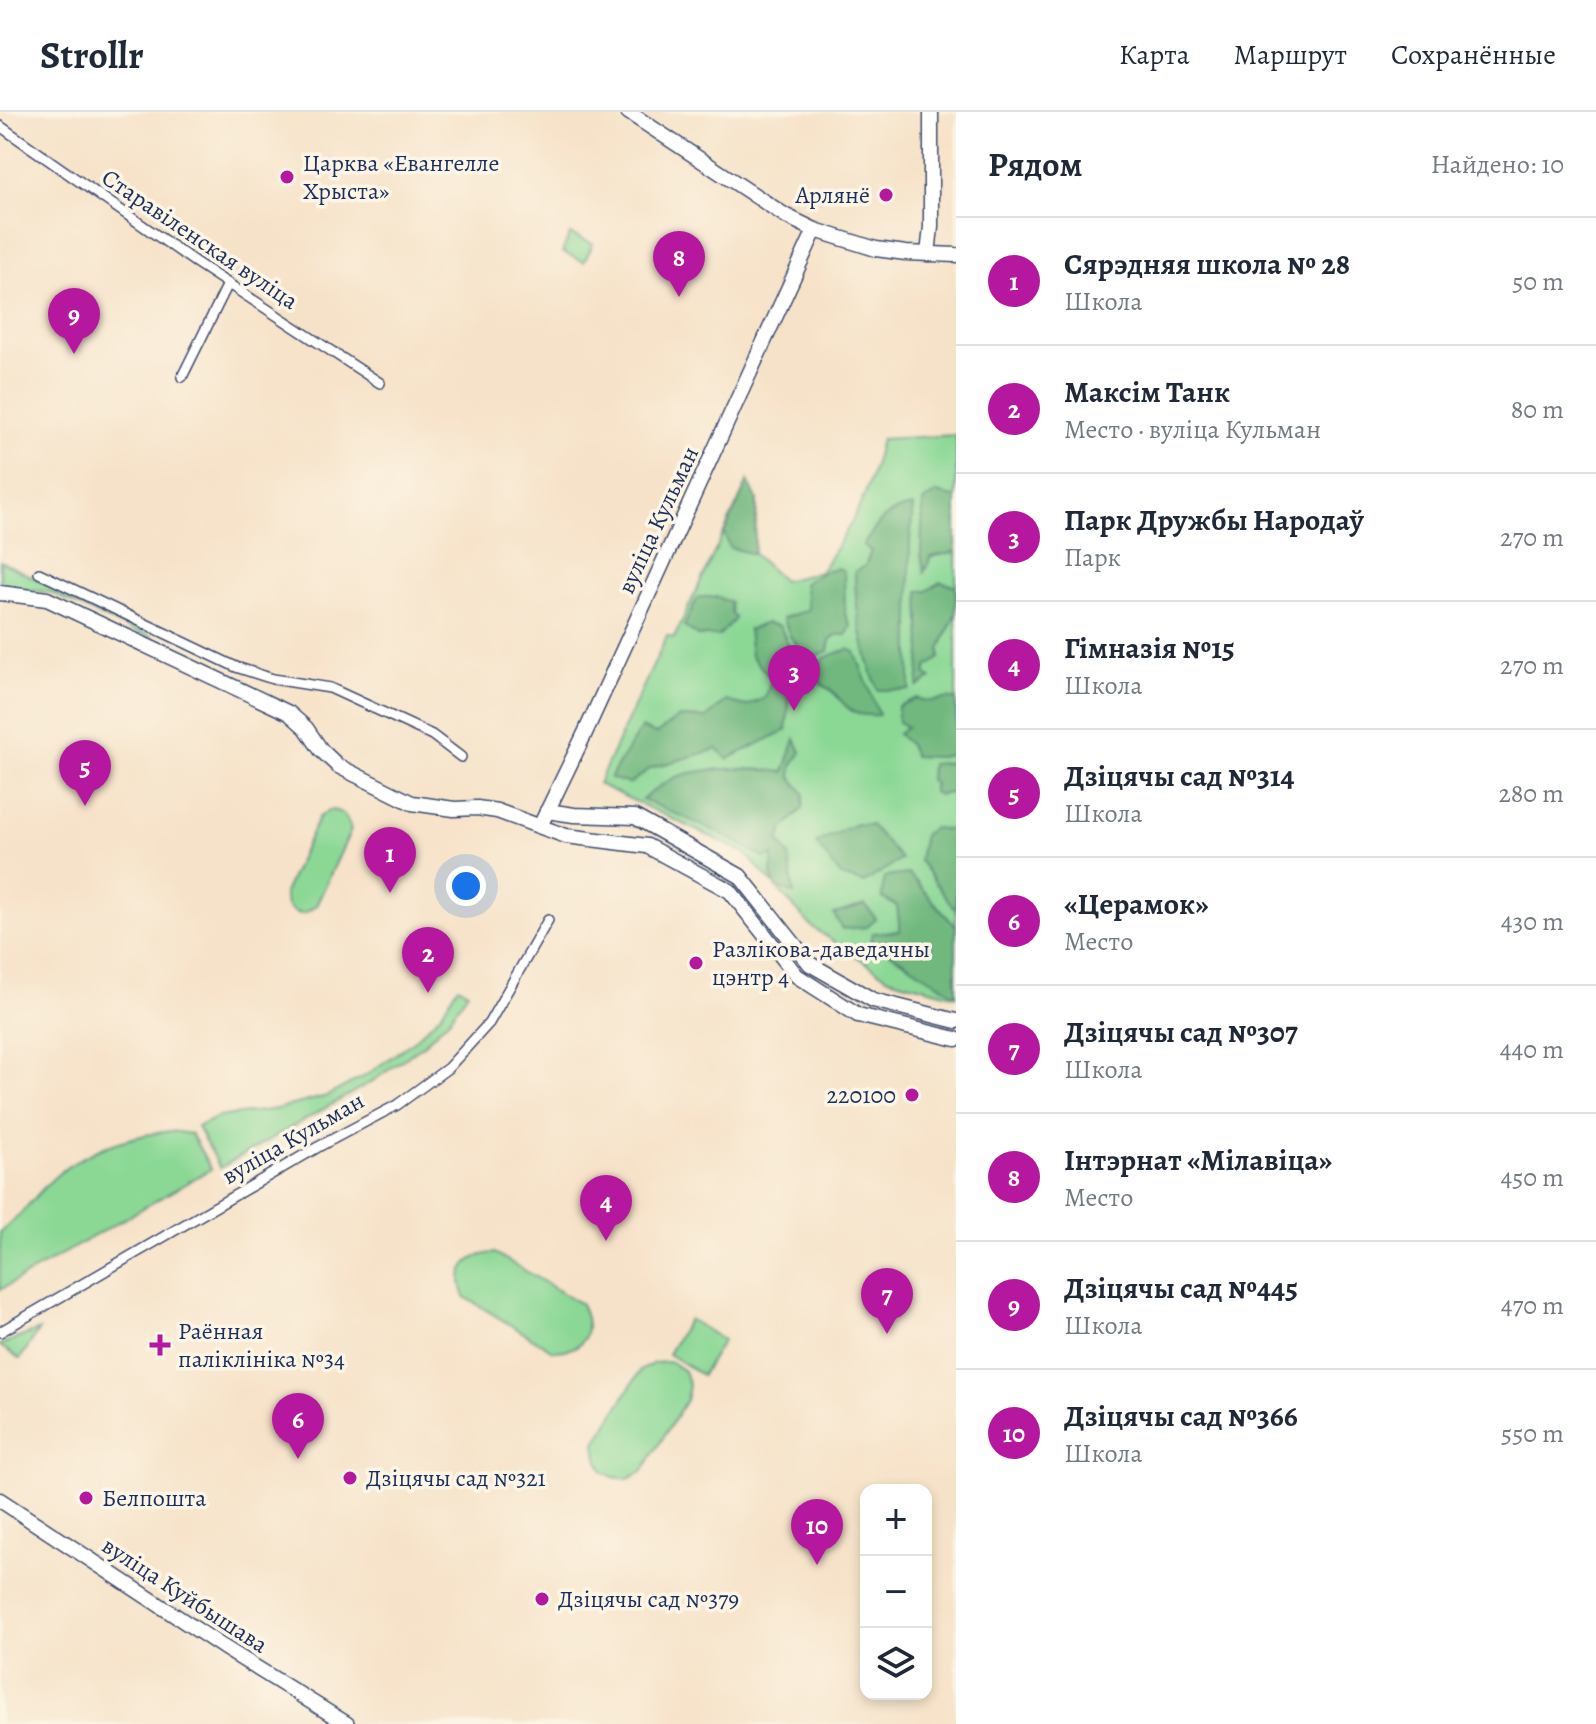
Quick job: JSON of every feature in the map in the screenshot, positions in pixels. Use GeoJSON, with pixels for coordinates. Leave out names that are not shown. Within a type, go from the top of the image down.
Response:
{"type":"FeatureCollection","features":[{"type":"Feature","properties":{"kind":"main road"},"geometry":{"type":"LineString","coordinates":[[628,112],[786,216],[815,230],[876,249],[956,255]]}},
{"type":"Feature","properties":{"kind":"main road"},"geometry":{"type":"LineString","coordinates":[[928,254],[931,227],[931,112]]}},
{"type":"Feature","properties":{"kind":"main road","name":"вуліца Кульман"},"geometry":{"type":"LineString","coordinates":[[539,827],[815,230]]}},
{"type":"Feature","properties":{"kind":"main road"},"geometry":{"type":"LineString","coordinates":[[0,593],[47,599],[289,713],[338,766],[412,803],[497,811],[566,836],[647,846],[730,891],[797,976],[809,985],[858,1015],[956,1039]]}},
{"type":"Feature","properties":{"kind":"main road"},"geometry":{"type":"LineString","coordinates":[[547,811],[635,817],[740,876],[810,964],[873,1000],[956,1021]]}},
{"type":"Feature","properties":{"kind":"main road","name":"вуліца Куйбышава"},"geometry":{"type":"LineString","coordinates":[[0,1500],[223,1647],[347,1724]]}},
{"type":"Feature","properties":{"kind":"street","name":"Старавіленская вуліца"},"geometry":{"type":"LineString","coordinates":[[0,126],[228,284],[380,383]]}},
{"type":"Feature","properties":{"kind":"street"},"geometry":{"type":"LineString","coordinates":[[182,377],[228,284]]}},
{"type":"Feature","properties":{"kind":"street"},"geometry":{"type":"LineString","coordinates":[[39,573],[251,673],[330,688],[432,735],[461,757]]}},
{"type":"Feature","properties":{"kind":"street","name":"вуліца Кульман"},"geometry":{"type":"LineString","coordinates":[[0,1332],[318,1147],[397,1105],[448,1068],[489,1023],[548,920]]}},
{"type":"Feature","properties":{"kind":"green space"},"geometry":{"type":"Polygon","coordinates":[[[570,234],[593,244],[584,262],[562,252],[570,234]]]}},
{"type":"Feature","properties":{"kind":"green space"},"geometry":{"type":"Polygon","coordinates":[[[956,435],[956,996],[889,978],[812,927],[745,853],[598,784],[667,636],[674,638],[748,481],[757,500],[754,554],[783,581],[820,572],[858,509],[871,478],[881,439],[956,435]]]}},
{"type":"Feature","properties":{"kind":"green space"},"geometry":{"type":"Polygon","coordinates":[[[748,481],[757,500],[754,554],[730,548],[724,533],[748,481]]]}},
{"type":"Feature","properties":{"kind":"green space"},"geometry":{"type":"Polygon","coordinates":[[[937,493],[956,498],[956,552],[931,557],[924,572],[921,553],[923,501],[937,493]]]}},
{"type":"Feature","properties":{"kind":"green space"},"geometry":{"type":"Polygon","coordinates":[[[913,506],[910,541],[910,690],[878,690],[861,632],[855,571],[865,566],[871,551],[863,546],[878,524],[889,514],[913,506]]]}},
{"type":"Feature","properties":{"kind":"green space"},"geometry":{"type":"Polygon","coordinates":[[[0,561],[152,636],[150,639],[49,592],[0,588],[0,561]]]}},
{"type":"Feature","properties":{"kind":"green space"},"geometry":{"type":"Polygon","coordinates":[[[839,568],[844,572],[845,614],[851,627],[846,635],[837,635],[830,640],[828,651],[818,655],[806,671],[795,666],[799,646],[791,638],[783,618],[808,610],[804,583],[827,570],[839,568]]]}},
{"type":"Feature","properties":{"kind":"green space"},"geometry":{"type":"Polygon","coordinates":[[[940,582],[956,586],[956,613],[940,649],[940,658],[927,667],[925,674],[931,678],[918,687],[921,651],[919,591],[927,591],[940,582]]]}},
{"type":"Feature","properties":{"kind":"green space"},"geometry":{"type":"Polygon","coordinates":[[[698,597],[717,597],[730,602],[735,619],[719,636],[698,636],[684,626],[698,597]]]}},
{"type":"Feature","properties":{"kind":"green space"},"geometry":{"type":"Polygon","coordinates":[[[766,623],[780,626],[794,658],[790,671],[776,677],[769,676],[751,656],[748,630],[766,623]]]}},
{"type":"Feature","properties":{"kind":"green space"},"geometry":{"type":"Polygon","coordinates":[[[848,649],[855,652],[879,715],[850,710],[821,684],[817,669],[824,658],[848,649]]]}},
{"type":"Feature","properties":{"kind":"green space"},"geometry":{"type":"Polygon","coordinates":[[[771,682],[784,685],[789,703],[786,730],[728,759],[717,749],[651,768],[629,784],[610,778],[641,728],[656,734],[679,717],[706,718],[726,701],[746,706],[765,698],[771,682]]]}},
{"type":"Feature","properties":{"kind":"green space"},"geometry":{"type":"Polygon","coordinates":[[[917,698],[928,701],[956,700],[956,752],[941,757],[914,756],[909,744],[898,734],[907,727],[898,722],[898,706],[917,698]]]}},
{"type":"Feature","properties":{"kind":"green space"},"geometry":{"type":"Polygon","coordinates":[[[795,739],[801,752],[792,766],[791,777],[804,793],[803,808],[783,829],[779,841],[789,855],[794,894],[776,887],[772,877],[773,855],[764,858],[720,833],[642,799],[669,780],[692,773],[732,769],[784,772],[795,739]]]}},
{"type":"Feature","properties":{"kind":"green space"},"geometry":{"type":"Polygon","coordinates":[[[956,762],[956,792],[938,795],[932,791],[931,764],[956,762]]]}},
{"type":"Feature","properties":{"kind":"green space"},"geometry":{"type":"Polygon","coordinates":[[[329,810],[344,815],[351,830],[316,906],[303,914],[298,913],[289,908],[284,893],[319,817],[329,810]]]}},
{"type":"Feature","properties":{"kind":"green space"},"geometry":{"type":"Polygon","coordinates":[[[856,824],[871,825],[901,859],[864,883],[841,876],[816,843],[856,824]]]}},
{"type":"Feature","properties":{"kind":"green space"},"geometry":{"type":"Polygon","coordinates":[[[933,828],[951,830],[956,834],[956,911],[919,860],[924,834],[933,828]]]}},
{"type":"Feature","properties":{"kind":"green space"},"geometry":{"type":"Polygon","coordinates":[[[909,874],[956,927],[956,995],[870,940],[873,933],[900,931],[897,906],[882,898],[884,877],[909,874]]]}},
{"type":"Feature","properties":{"kind":"green space"},"geometry":{"type":"Polygon","coordinates":[[[865,905],[876,919],[867,927],[842,929],[834,914],[865,905]]]}},
{"type":"Feature","properties":{"kind":"green space"},"geometry":{"type":"Polygon","coordinates":[[[458,986],[468,992],[450,1018],[422,1046],[373,1081],[220,1168],[197,1127],[218,1117],[277,1109],[327,1096],[365,1076],[412,1042],[441,1014],[458,986]]]}},
{"type":"Feature","properties":{"kind":"green space"},"geometry":{"type":"Polygon","coordinates":[[[170,1131],[191,1134],[211,1169],[0,1290],[0,1232],[49,1182],[96,1151],[125,1140],[170,1131]]]}},
{"type":"Feature","properties":{"kind":"green space"},"geometry":{"type":"Polygon","coordinates":[[[495,1253],[581,1304],[587,1331],[580,1344],[553,1351],[465,1297],[461,1279],[465,1266],[477,1257],[495,1253]]]}},
{"type":"Feature","properties":{"kind":"green space"},"geometry":{"type":"Polygon","coordinates":[[[689,1319],[723,1340],[702,1375],[668,1354],[689,1319]]]}},
{"type":"Feature","properties":{"kind":"green space"},"geometry":{"type":"Polygon","coordinates":[[[39,1330],[20,1359],[0,1346],[0,1345],[39,1330]]]}},
{"type":"Feature","properties":{"kind":"green space"},"geometry":{"type":"Polygon","coordinates":[[[671,1362],[684,1371],[689,1386],[686,1400],[642,1472],[628,1479],[613,1477],[603,1471],[595,1444],[640,1371],[654,1363],[671,1362]]]}},
{"type":"Feature","properties":{"kind":"place","name":"Царква «Евангелле Хрыста»"},"geometry":{"type":"Point","coordinates":[287,177]}},
{"type":"Feature","properties":{"kind":"place","name":"Арлянё"},"geometry":{"type":"Point","coordinates":[886,195]}},
{"type":"Feature","properties":{"kind":"place","name":"Інтэрнат «Мілавіца»"},"geometry":{"type":"Point","coordinates":[679,297]}},
{"type":"Feature","properties":{"kind":"place","name":"Дзіцячы сад №445"},"geometry":{"type":"Point","coordinates":[74,354]}},
{"type":"Feature","properties":{"kind":"place","name":"Парк Дружбы Народаў"},"geometry":{"type":"Point","coordinates":[794,711]}},
{"type":"Feature","properties":{"kind":"place","name":"Дзіцячы сад №314"},"geometry":{"type":"Point","coordinates":[85,806]}},
{"type":"Feature","properties":{"kind":"place","name":"Сярэдняя школа № 28"},"geometry":{"type":"Point","coordinates":[390,893]}},
{"type":"Feature","properties":{"kind":"place","name":"Разлікова-даведачны цэнтр 4"},"geometry":{"type":"Point","coordinates":[696,963]}},
{"type":"Feature","properties":{"kind":"place","name":"Максім Танк"},"geometry":{"type":"Point","coordinates":[428,993]}},
{"type":"Feature","properties":{"kind":"place","name":"220100"},"geometry":{"type":"Point","coordinates":[912,1095]}},
{"type":"Feature","properties":{"kind":"place","name":"Гімназія №15"},"geometry":{"type":"Point","coordinates":[606,1241]}},
{"type":"Feature","properties":{"kind":"place","name":"Дзіцячы сад №307"},"geometry":{"type":"Point","coordinates":[887,1334]}},
{"type":"Feature","properties":{"kind":"place","name":"Раённая паліклініка №34"},"geometry":{"type":"Point","coordinates":[160,1345]}},
{"type":"Feature","properties":{"kind":"place","name":"«Церамок»"},"geometry":{"type":"Point","coordinates":[298,1459]}},
{"type":"Feature","properties":{"kind":"place","name":"Дзіцячы сад №321"},"geometry":{"type":"Point","coordinates":[350,1478]}},
{"type":"Feature","properties":{"kind":"place","name":"Белпошта"},"geometry":{"type":"Point","coordinates":[86,1498]}},
{"type":"Feature","properties":{"kind":"place","name":"Дзіцячы сад №366"},"geometry":{"type":"Point","coordinates":[817,1565]}},
{"type":"Feature","properties":{"kind":"place","name":"Дзіцячы сад №379"},"geometry":{"type":"Point","coordinates":[542,1599]}}]}
